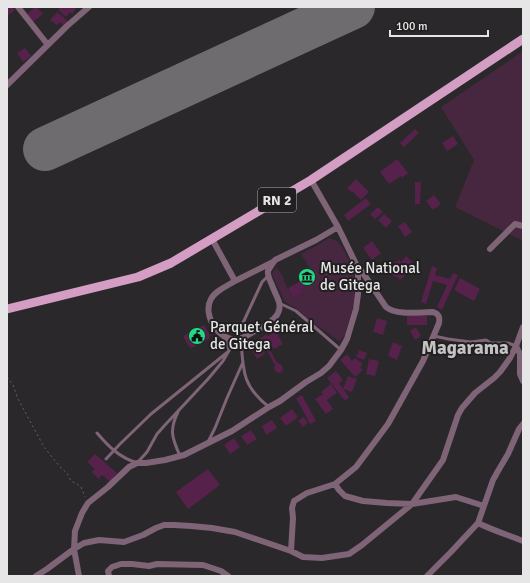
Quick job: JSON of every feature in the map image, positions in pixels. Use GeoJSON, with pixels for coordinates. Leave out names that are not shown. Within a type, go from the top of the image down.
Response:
{"type":"FeatureCollection","features":[{"type":"Feature","properties":{"kind":"main road","name":"RN 2"},"geometry":{"type":"LineString","coordinates":[[7,309],[138,277],[171,263],[311,180],[523,39]]}},
{"type":"Feature","properties":{"kind":"street"},"geometry":{"type":"LineString","coordinates":[[18,7],[48,45]]}},
{"type":"Feature","properties":{"kind":"street"},"geometry":{"type":"LineString","coordinates":[[7,85],[84,8]]}},
{"type":"Feature","properties":{"kind":"street"},"geometry":{"type":"LineString","coordinates":[[291,551],[293,518],[292,508],[294,501],[307,493],[335,484],[356,467],[388,424],[423,361],[440,319],[436,313],[433,312],[401,312],[389,310],[386,307],[356,264],[338,227],[311,180]]}},
{"type":"Feature","properties":{"kind":"street"},"geometry":{"type":"LineString","coordinates":[[490,249],[514,224],[523,226]]}},
{"type":"Feature","properties":{"kind":"street"},"geometry":{"type":"LineString","coordinates":[[275,260],[270,266],[268,276],[279,303],[277,314],[269,324],[238,339],[228,339],[216,329],[208,311],[211,299],[215,294],[235,281],[275,260],[316,240],[338,227]]}},
{"type":"Feature","properties":{"kind":"street"},"geometry":{"type":"LineString","coordinates":[[212,239],[235,281]]}},
{"type":"Feature","properties":{"kind":"street"},"geometry":{"type":"LineString","coordinates":[[79,576],[74,548],[75,530],[82,513],[88,503],[129,467],[137,463],[166,460],[180,456],[232,431],[280,401],[329,366],[347,339],[356,309],[359,278],[356,264]]}},
{"type":"Feature","properties":{"kind":"street"},"geometry":{"type":"LineString","coordinates":[[36,576],[74,548],[84,543],[99,540],[124,542],[160,527],[174,525],[212,528],[235,532],[291,551],[303,557],[322,558],[349,554],[412,504],[443,460],[458,415],[462,408],[475,393],[500,372],[510,358],[523,328]]}},
{"type":"Feature","properties":{"kind":"street"},"geometry":{"type":"LineString","coordinates":[[516,346],[520,354],[520,374],[523,381]]}},
{"type":"Feature","properties":{"kind":"street"},"geometry":{"type":"LineString","coordinates":[[427,576],[478,523],[493,480],[523,424]]}},
{"type":"Feature","properties":{"kind":"street"},"geometry":{"type":"LineString","coordinates":[[335,484],[345,496],[363,501],[412,504],[456,498],[484,506]]}},
{"type":"Feature","properties":{"kind":"street"},"geometry":{"type":"LineString","coordinates":[[478,523],[523,541]]}},
{"type":"Feature","properties":{"kind":"street"},"geometry":{"type":"LineString","coordinates":[[109,576],[108,571],[112,567],[121,564],[150,566],[158,564],[203,565],[221,571],[228,576]]}},
{"type":"Feature","properties":{"kind":"lane"},"geometry":{"type":"LineString","coordinates":[[97,433],[114,450],[127,459],[137,463],[147,452],[161,430],[218,368],[238,339],[262,282],[268,276]]}},
{"type":"Feature","properties":{"kind":"lane"},"geometry":{"type":"LineString","coordinates":[[279,303],[296,310],[341,350]]}},
{"type":"Feature","properties":{"kind":"lane"},"geometry":{"type":"LineString","coordinates":[[222,335],[229,351]]}},
{"type":"Feature","properties":{"kind":"lane"},"geometry":{"type":"LineString","coordinates":[[434,336],[471,342],[486,340],[491,343],[508,343],[516,346]]}},
{"type":"Feature","properties":{"kind":"lane"},"geometry":{"type":"LineString","coordinates":[[238,339],[242,362],[249,386],[253,393],[269,407]]}},
{"type":"Feature","properties":{"kind":"lane"},"geometry":{"type":"LineString","coordinates":[[106,459],[151,414],[229,351]]}},
{"type":"Feature","properties":{"kind":"lane"},"geometry":{"type":"LineString","coordinates":[[207,443],[216,428],[242,362]]}},
{"type":"Feature","properties":{"kind":"lane"},"geometry":{"type":"LineString","coordinates":[[180,409],[172,431],[175,445],[180,456]]}},
{"type":"Feature","properties":{"kind":"path"},"geometry":{"type":"LineString","coordinates":[[7,377],[41,442],[71,480],[81,487],[88,503]]}},
{"type":"Feature","properties":{"kind":"shaded area"},"geometry":{"type":"Polygon","coordinates":[[[523,51],[523,241],[455,207],[474,160],[441,107],[523,51]]]}},
{"type":"Feature","properties":{"kind":"shaded area"},"geometry":{"type":"Polygon","coordinates":[[[329,238],[337,241],[342,247],[354,269],[355,299],[345,335],[340,341],[314,324],[297,309],[285,302],[272,274],[277,268],[283,276],[293,298],[301,293],[300,290],[315,282],[307,269],[309,267],[301,254],[329,238]]]}},
{"type":"Feature","properties":{"kind":"building"},"geometry":{"type":"Polygon","coordinates":[[[12,7],[15,10],[7,16],[7,8],[12,7]]]}},
{"type":"Feature","properties":{"kind":"building"},"geometry":{"type":"Polygon","coordinates":[[[37,7],[43,14],[33,22],[27,14],[37,7]]]}},
{"type":"Feature","properties":{"kind":"building"},"geometry":{"type":"Polygon","coordinates":[[[60,7],[74,7],[76,9],[72,14],[70,12],[66,17],[58,10],[60,7]]]}},
{"type":"Feature","properties":{"kind":"building"},"geometry":{"type":"Polygon","coordinates":[[[57,12],[69,22],[65,27],[60,22],[57,25],[50,20],[57,12]]]}},
{"type":"Feature","properties":{"kind":"building"},"geometry":{"type":"Polygon","coordinates":[[[25,48],[31,56],[23,62],[17,53],[25,48]]]}},
{"type":"Feature","properties":{"kind":"building"},"geometry":{"type":"Polygon","coordinates":[[[415,129],[419,133],[404,147],[400,143],[415,129]]]}},
{"type":"Feature","properties":{"kind":"building"},"geometry":{"type":"Polygon","coordinates":[[[453,136],[458,144],[447,151],[442,143],[453,136]]]}},
{"type":"Feature","properties":{"kind":"building"},"geometry":{"type":"Polygon","coordinates":[[[397,159],[408,173],[402,178],[401,176],[389,184],[380,172],[397,159]]]}},
{"type":"Feature","properties":{"kind":"building"},"geometry":{"type":"Polygon","coordinates":[[[356,179],[369,192],[361,200],[347,188],[356,179]]]}},
{"type":"Feature","properties":{"kind":"building"},"geometry":{"type":"Polygon","coordinates":[[[415,182],[421,182],[420,204],[415,204],[415,182]]]}},
{"type":"Feature","properties":{"kind":"building"},"geometry":{"type":"Polygon","coordinates":[[[434,195],[441,204],[433,210],[426,201],[434,195]]]}},
{"type":"Feature","properties":{"kind":"building"},"geometry":{"type":"Polygon","coordinates":[[[366,198],[371,204],[348,221],[344,215],[366,198]]]}},
{"type":"Feature","properties":{"kind":"building"},"geometry":{"type":"Polygon","coordinates":[[[378,207],[383,212],[375,219],[370,214],[378,207]]]}},
{"type":"Feature","properties":{"kind":"building"},"geometry":{"type":"Polygon","coordinates":[[[384,214],[392,221],[386,228],[378,220],[384,214]]]}},
{"type":"Feature","properties":{"kind":"building"},"geometry":{"type":"Polygon","coordinates":[[[405,222],[412,232],[405,237],[398,226],[405,222]]]}},
{"type":"Feature","properties":{"kind":"building"},"geometry":{"type":"Polygon","coordinates":[[[372,241],[381,253],[372,260],[363,248],[372,241]]]}},
{"type":"Feature","properties":{"kind":"building"},"geometry":{"type":"Polygon","coordinates":[[[406,256],[414,264],[400,280],[388,271],[396,261],[397,262],[399,259],[401,262],[406,256]]]}},
{"type":"Feature","properties":{"kind":"building"},"geometry":{"type":"Polygon","coordinates":[[[432,266],[437,268],[435,275],[450,279],[453,273],[458,275],[442,310],[437,307],[447,285],[433,281],[426,304],[421,302],[432,266]]]}},
{"type":"Feature","properties":{"kind":"building"},"geometry":{"type":"Polygon","coordinates":[[[307,269],[315,282],[300,290],[302,293],[293,298],[288,288],[304,279],[300,272],[307,269]]]}},
{"type":"Feature","properties":{"kind":"building"},"geometry":{"type":"Polygon","coordinates":[[[460,278],[480,289],[474,301],[454,290],[460,278]]]}},
{"type":"Feature","properties":{"kind":"building"},"geometry":{"type":"Polygon","coordinates":[[[407,316],[427,316],[427,325],[407,325],[407,316]]]}},
{"type":"Feature","properties":{"kind":"building"},"geometry":{"type":"Polygon","coordinates":[[[377,318],[387,321],[383,335],[373,332],[377,318]]]}},
{"type":"Feature","properties":{"kind":"building"},"geometry":{"type":"Polygon","coordinates":[[[204,325],[210,335],[210,338],[205,341],[204,338],[194,344],[196,346],[191,348],[190,346],[189,347],[183,336],[204,325]]]}},
{"type":"Feature","properties":{"kind":"building"},"geometry":{"type":"Polygon","coordinates":[[[416,327],[421,336],[415,340],[410,331],[416,327]]]}},
{"type":"Feature","properties":{"kind":"building"},"geometry":{"type":"Polygon","coordinates":[[[276,331],[283,344],[273,349],[272,346],[269,348],[277,363],[281,364],[283,368],[282,372],[280,373],[276,372],[274,368],[275,365],[266,349],[264,351],[265,353],[263,354],[264,355],[257,359],[250,347],[256,343],[255,341],[276,331]]]}},
{"type":"Feature","properties":{"kind":"building"},"geometry":{"type":"Polygon","coordinates":[[[393,342],[402,346],[397,360],[388,356],[393,342]]]}},
{"type":"Feature","properties":{"kind":"building"},"geometry":{"type":"Polygon","coordinates":[[[359,350],[367,353],[364,360],[356,357],[359,350]]]}},
{"type":"Feature","properties":{"kind":"building"},"geometry":{"type":"Polygon","coordinates":[[[347,354],[352,361],[355,358],[363,364],[360,367],[363,370],[355,377],[340,360],[347,354]]]}},
{"type":"Feature","properties":{"kind":"building"},"geometry":{"type":"Polygon","coordinates":[[[369,359],[379,361],[375,376],[366,374],[369,359]]]}},
{"type":"Feature","properties":{"kind":"building"},"geometry":{"type":"Polygon","coordinates":[[[336,371],[343,380],[339,383],[349,397],[345,401],[327,378],[336,371]]]}},
{"type":"Feature","properties":{"kind":"building"},"geometry":{"type":"Polygon","coordinates":[[[348,376],[357,379],[352,392],[343,389],[348,376]]]}},
{"type":"Feature","properties":{"kind":"building"},"geometry":{"type":"Polygon","coordinates":[[[331,384],[337,393],[327,400],[333,409],[326,414],[315,399],[323,394],[321,392],[331,384]]]}},
{"type":"Feature","properties":{"kind":"building"},"geometry":{"type":"Polygon","coordinates":[[[302,395],[316,421],[310,424],[296,398],[302,395]]]}},
{"type":"Feature","properties":{"kind":"building"},"geometry":{"type":"Polygon","coordinates":[[[292,409],[298,417],[286,426],[280,418],[292,409]]]}},
{"type":"Feature","properties":{"kind":"building"},"geometry":{"type":"Polygon","coordinates":[[[303,417],[308,422],[303,427],[298,421],[303,417]]]}},
{"type":"Feature","properties":{"kind":"building"},"geometry":{"type":"Polygon","coordinates":[[[272,420],[277,428],[266,435],[262,426],[272,420]]]}},
{"type":"Feature","properties":{"kind":"building"},"geometry":{"type":"Polygon","coordinates":[[[251,430],[257,439],[247,445],[241,436],[251,430]]]}},
{"type":"Feature","properties":{"kind":"building"},"geometry":{"type":"Polygon","coordinates":[[[234,438],[240,447],[230,454],[224,445],[234,438]]]}},
{"type":"Feature","properties":{"kind":"building"},"geometry":{"type":"Polygon","coordinates":[[[95,454],[117,473],[110,482],[102,475],[99,479],[91,472],[95,469],[87,462],[95,454]]]}},
{"type":"Feature","properties":{"kind":"building"},"geometry":{"type":"Polygon","coordinates":[[[208,469],[220,485],[188,509],[176,492],[208,469]]]}},
{"type":"Feature","properties":{"kind":"runway"},"geometry":{"type":"LineString","coordinates":[[45,149],[353,7]]}},
{"type":"Feature","properties":{"kind":"place","name":"Musée National de Gitega"},"geometry":{"type":"Point","coordinates":[307,277]}},
{"type":"Feature","properties":{"kind":"place","name":"Parquet Général de Gitega"},"geometry":{"type":"Point","coordinates":[197,336]}},
{"type":"Feature","properties":{"kind":"district","name":"Magarama"},"geometry":{"type":"Point","coordinates":[465,348]}}]}
